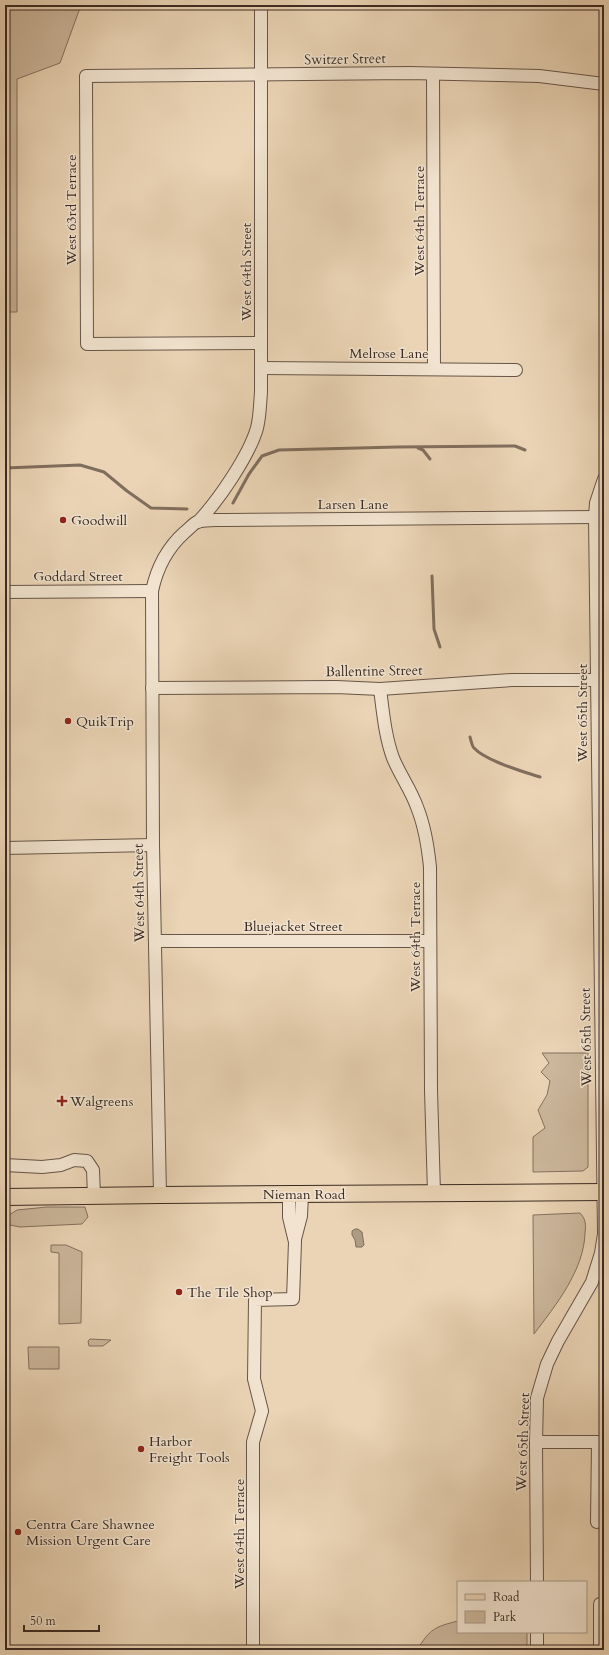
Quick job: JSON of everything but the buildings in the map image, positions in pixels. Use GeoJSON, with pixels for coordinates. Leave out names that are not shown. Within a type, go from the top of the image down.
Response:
{"type":"FeatureCollection","features":[{"type":"Feature","properties":{"kind":"main road","name":"Nieman Road"},"geometry":{"type":"LineString","coordinates":[[5,1197],[160,1194],[604,1192]]}},
{"type":"Feature","properties":{"kind":"street","name":"West 64th Street"},"geometry":{"type":"LineString","coordinates":[[198,522],[215,503],[252,443],[259,415],[261,368],[261,5]]}},
{"type":"Feature","properties":{"kind":"street","name":"Switzer Street"},"geometry":{"type":"LineString","coordinates":[[86,76],[433,74],[539,76],[604,84]]}},
{"type":"Feature","properties":{"kind":"street","name":"West 64th Terrace"},"geometry":{"type":"LineString","coordinates":[[433,74],[434,368]]}},
{"type":"Feature","properties":{"kind":"street","name":"West 63rd Terrace"},"geometry":{"type":"LineString","coordinates":[[86,76],[87,344],[261,343]]}},
{"type":"Feature","properties":{"kind":"street","name":"Melrose Lane"},"geometry":{"type":"LineString","coordinates":[[261,368],[434,368],[516,370]]}},
{"type":"Feature","properties":{"kind":"street","name":"West 65th Street"},"geometry":{"type":"LineString","coordinates":[[537,1581],[537,1398],[547,1364],[565,1327],[592,1282],[601,1253],[604,1234],[600,740],[597,680],[600,598],[595,517],[596,503],[604,479]]}},
{"type":"Feature","properties":{"kind":"street","name":"Larsen Lane"},"geometry":{"type":"LineString","coordinates":[[198,522],[226,520],[595,517]]}},
{"type":"Feature","properties":{"kind":"street"},"geometry":{"type":"LineString","coordinates":[[152,591],[160,562],[178,538],[198,522]]}},
{"type":"Feature","properties":{"kind":"street","name":"West 64th Street"},"geometry":{"type":"LineString","coordinates":[[152,591],[153,845],[160,1194]]}},
{"type":"Feature","properties":{"kind":"street","name":"Goddard Street"},"geometry":{"type":"LineString","coordinates":[[5,592],[152,591]]}},
{"type":"Feature","properties":{"kind":"street","name":"Ballentine Street"},"geometry":{"type":"LineString","coordinates":[[152,688],[336,687],[380,689],[512,680],[597,680]]}},
{"type":"Feature","properties":{"kind":"street","name":"West 64th Terrace"},"geometry":{"type":"LineString","coordinates":[[380,689],[388,743],[402,777],[417,806],[428,845],[430,867],[431,1090],[434,1193]]}},
{"type":"Feature","properties":{"kind":"street"},"geometry":{"type":"LineString","coordinates":[[5,848],[153,845]]}},
{"type":"Feature","properties":{"kind":"street","name":"Bluejacket Street"},"geometry":{"type":"LineString","coordinates":[[155,941],[430,940]]}},
{"type":"Feature","properties":{"kind":"street"},"geometry":{"type":"LineString","coordinates":[[5,1165],[42,1167],[61,1165],[74,1160],[87,1161],[93,1170],[94,1196]]}},
{"type":"Feature","properties":{"kind":"street","name":"West 64th Terrace"},"geometry":{"type":"LineString","coordinates":[[253,1650],[254,1442],[262,1411],[254,1379],[255,1300],[293,1299],[294,1242],[289,1217],[295,1194]]}},
{"type":"Feature","properties":{"kind":"street"},"geometry":{"type":"LineString","coordinates":[[536,1442],[601,1442],[601,1500],[597,1522]]}},
{"type":"Feature","properties":{"kind":"street"},"geometry":{"type":"LineString","coordinates":[[600,1604],[602,1625],[600,1650]]}},
{"type":"Feature","properties":{"kind":"street"},"geometry":{"type":"LineString","coordinates":[[537,1633],[537,1650]]}},
{"type":"Feature","properties":{"kind":"green space"},"geometry":{"type":"Polygon","coordinates":[[[5,5],[81,5],[60,63],[17,79],[17,312],[5,312],[5,5]]]}},
{"type":"Feature","properties":{"kind":"green space"},"geometry":{"type":"Polygon","coordinates":[[[542,1053],[588,1053],[588,1167],[583,1171],[533,1172],[533,1137],[545,1128],[538,1110],[547,1095],[550,1081],[541,1072],[549,1063],[542,1053]]]}},
{"type":"Feature","properties":{"kind":"green space"},"geometry":{"type":"Polygon","coordinates":[[[47,1207],[85,1207],[88,1217],[82,1224],[20,1227],[10,1225],[9,1215],[17,1210],[47,1207]]]}},
{"type":"Feature","properties":{"kind":"green space"},"geometry":{"type":"Polygon","coordinates":[[[580,1213],[585,1222],[585,1227],[580,1260],[560,1299],[534,1334],[533,1215],[580,1213]]]}},
{"type":"Feature","properties":{"kind":"green space"},"geometry":{"type":"Polygon","coordinates":[[[51,1245],[66,1245],[82,1252],[81,1323],[59,1324],[59,1253],[51,1252],[51,1245]]]}},
{"type":"Feature","properties":{"kind":"green space"},"geometry":{"type":"Polygon","coordinates":[[[90,1339],[111,1340],[103,1346],[89,1346],[88,1341],[90,1339]]]}},
{"type":"Feature","properties":{"kind":"green space"},"geometry":{"type":"Polygon","coordinates":[[[28,1347],[59,1347],[59,1369],[29,1369],[28,1347]]]}},
{"type":"Feature","properties":{"kind":"green space"},"geometry":{"type":"Polygon","coordinates":[[[457,1621],[457,1633],[527,1633],[527,1650],[417,1650],[429,1633],[443,1625],[457,1621]]]}},
{"type":"Feature","properties":{"kind":"shaded area"},"geometry":{"type":"Polygon","coordinates":[[[355,1229],[362,1232],[364,1245],[362,1247],[356,1247],[355,1240],[352,1235],[352,1231],[355,1229]]]}},
{"type":"Feature","properties":{"kind":"waterway"},"geometry":{"type":"LineString","coordinates":[[233,503],[249,474],[262,456],[279,450],[515,446],[525,450]]}},
{"type":"Feature","properties":{"kind":"waterway"},"geometry":{"type":"LineString","coordinates":[[418,448],[423,450],[430,459]]}},
{"type":"Feature","properties":{"kind":"waterway"},"geometry":{"type":"LineString","coordinates":[[5,468],[80,465],[104,472],[151,508],[187,509]]}},
{"type":"Feature","properties":{"kind":"waterway"},"geometry":{"type":"LineString","coordinates":[[432,576],[434,629],[440,647]]}},
{"type":"Feature","properties":{"kind":"waterway"},"geometry":{"type":"LineString","coordinates":[[470,737],[474,748],[480,753],[495,761],[540,777]]}},
{"type":"Feature","properties":{"kind":"place","name":"Goodwill"},"geometry":{"type":"Point","coordinates":[63,520]}},
{"type":"Feature","properties":{"kind":"place","name":"QuikTrip"},"geometry":{"type":"Point","coordinates":[68,721]}},
{"type":"Feature","properties":{"kind":"place","name":"Walgreens"},"geometry":{"type":"Point","coordinates":[62,1101]}},
{"type":"Feature","properties":{"kind":"place","name":"The Tile Shop"},"geometry":{"type":"Point","coordinates":[179,1292]}},
{"type":"Feature","properties":{"kind":"place","name":"Harbor Freight Tools"},"geometry":{"type":"Point","coordinates":[141,1449]}},
{"type":"Feature","properties":{"kind":"place","name":"Centra Care Shawnee Mission Urgent Care"},"geometry":{"type":"Point","coordinates":[18,1532]}}]}
